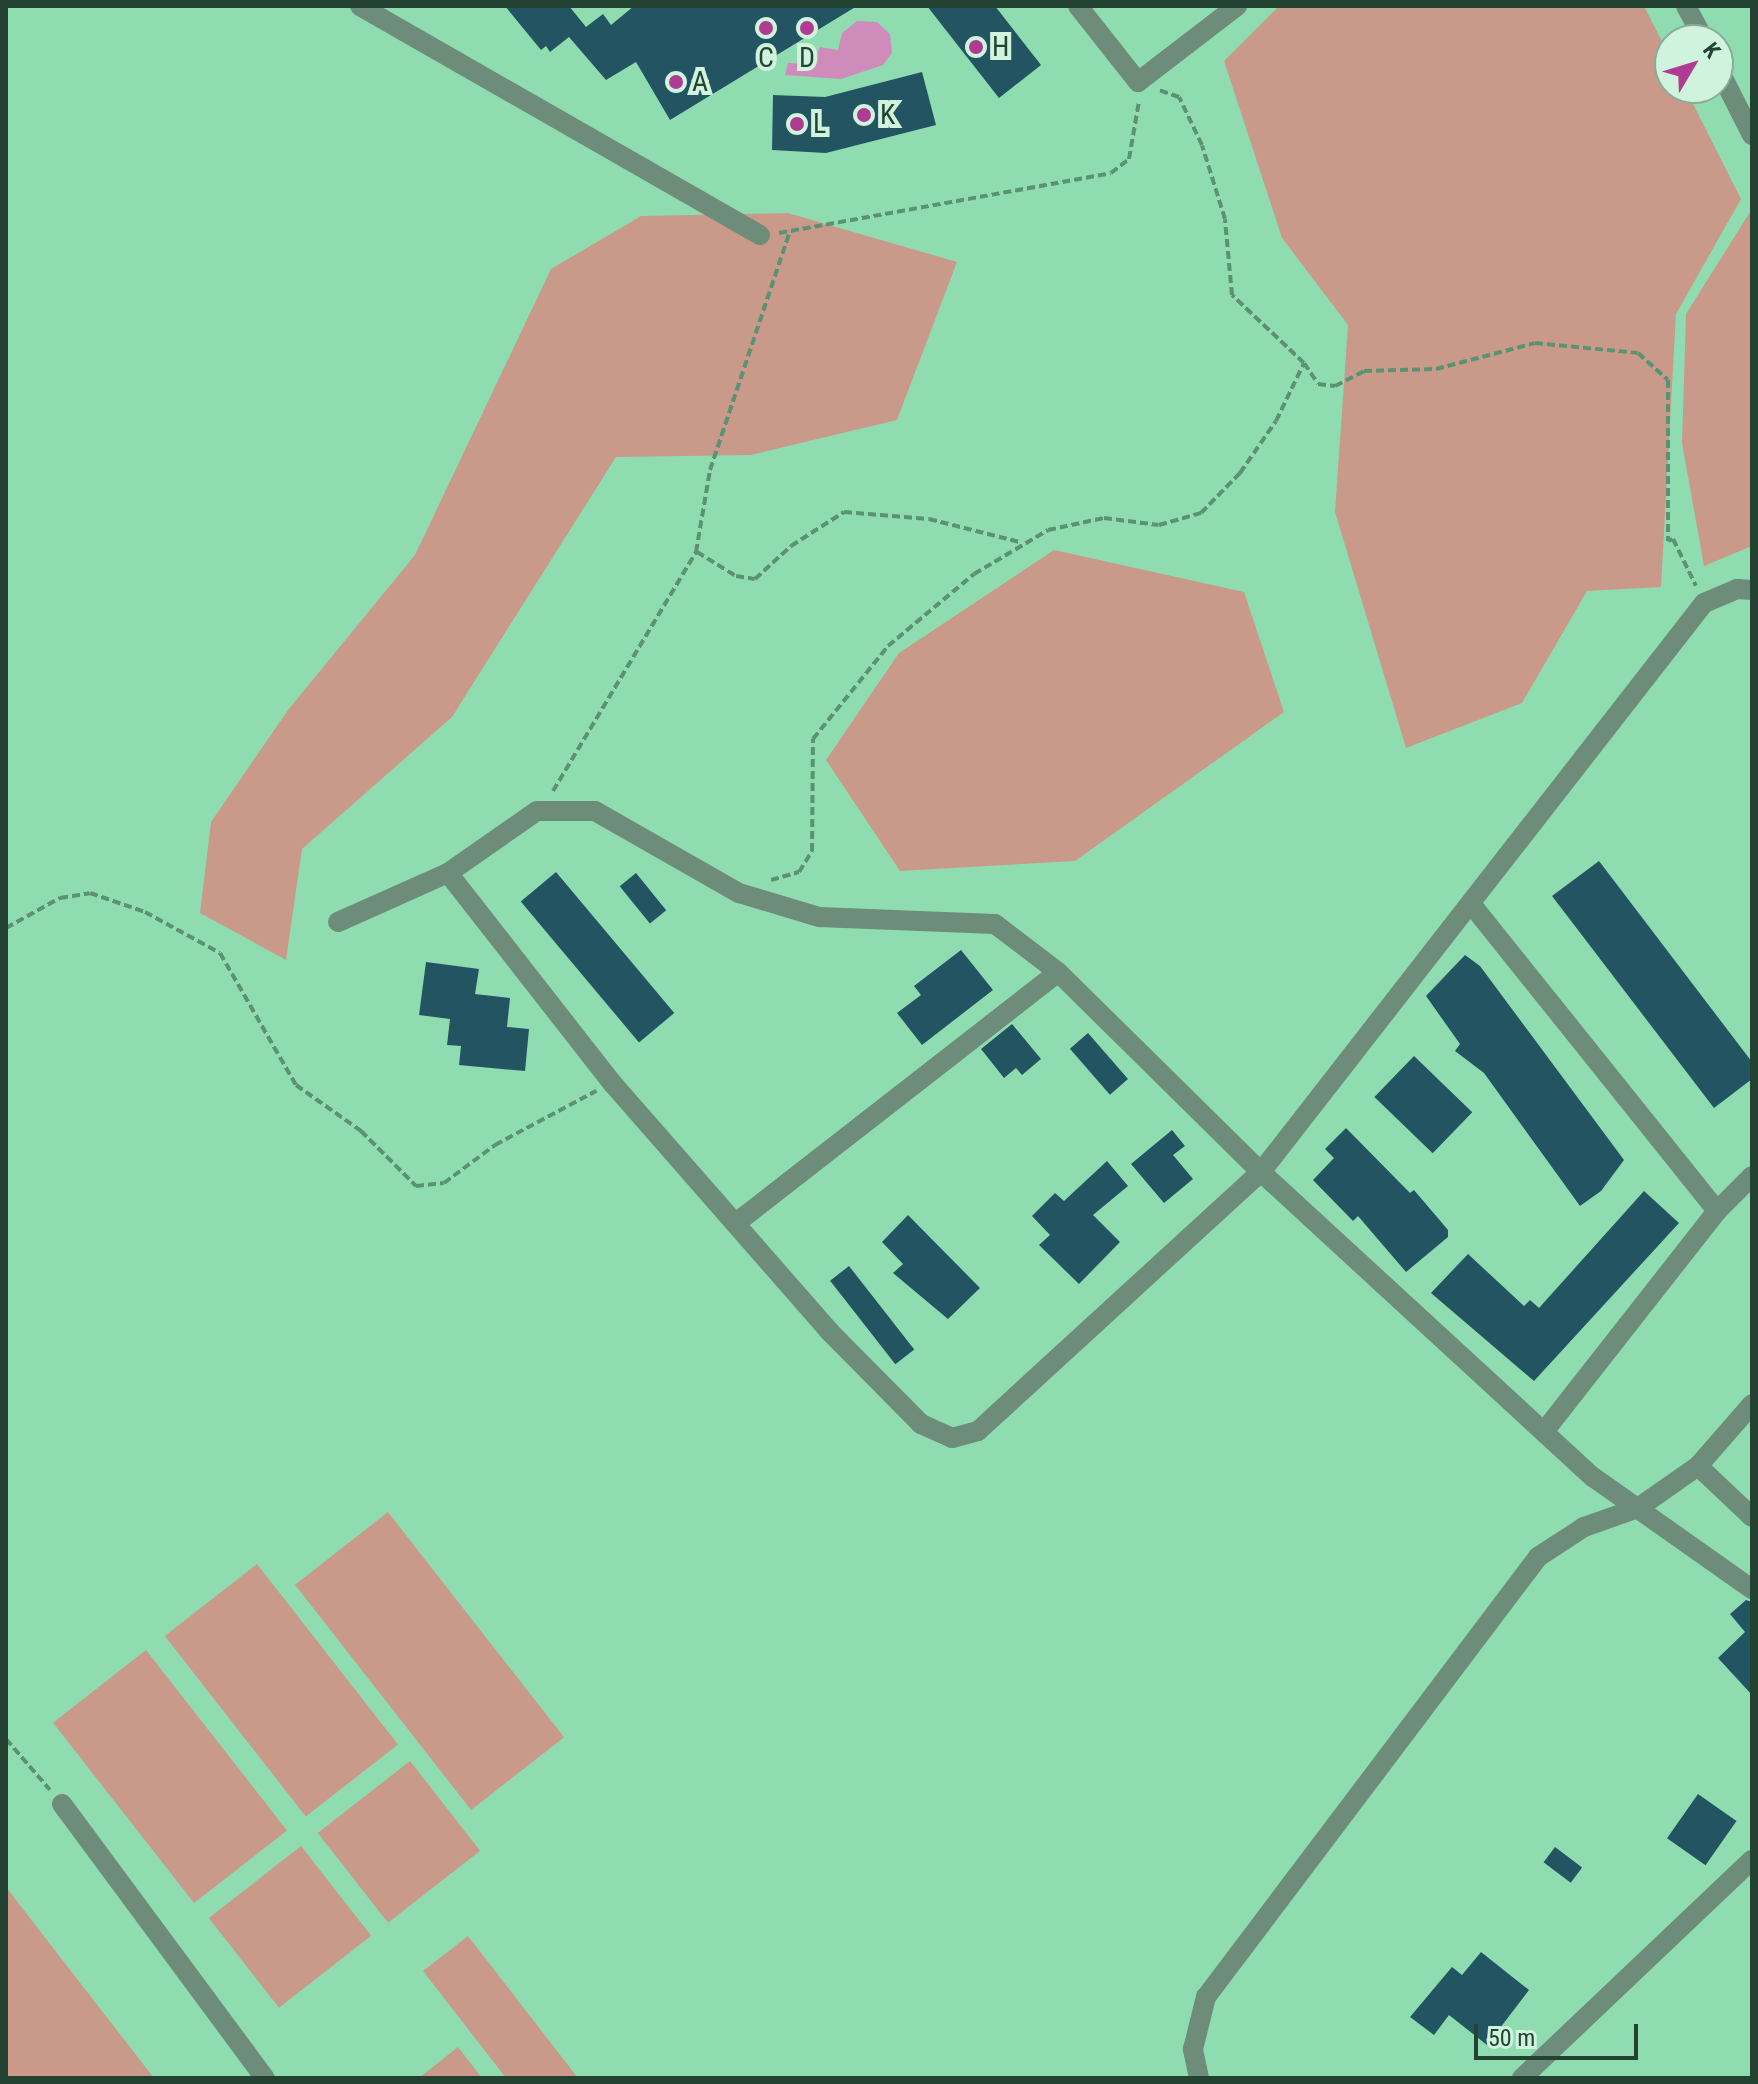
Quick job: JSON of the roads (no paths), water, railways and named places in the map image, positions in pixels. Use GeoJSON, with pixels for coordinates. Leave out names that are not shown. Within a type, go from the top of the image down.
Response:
{"type":"FeatureCollection","features":[{"type":"Feature","properties":{"kind":"street"},"geometry":{"type":"LineString","coordinates":[[360,6],[760,235]]}},
{"type":"Feature","properties":{"kind":"street"},"geometry":{"type":"LineString","coordinates":[[1078,6],[1138,82],[1237,6]]}},
{"type":"Feature","properties":{"kind":"street"},"geometry":{"type":"LineString","coordinates":[[1686,6],[1696,24]]}},
{"type":"Feature","properties":{"kind":"street"},"geometry":{"type":"LineString","coordinates":[[1734,100],[1752,135]]}},
{"type":"Feature","properties":{"kind":"street"},"geometry":{"type":"LineString","coordinates":[[448,873],[613,1084],[881,1387],[921,1424],[952,1438],[978,1431],[1261,1172],[1472,905],[1704,603],[1737,589],[1752,590]]}},
{"type":"Feature","properties":{"kind":"street"},"geometry":{"type":"LineString","coordinates":[[338,922],[448,873],[537,811],[595,811],[739,893],[819,917],[995,924],[1058,972],[1261,1172],[1593,1477],[1752,1589]]}},
{"type":"Feature","properties":{"kind":"street"},"geometry":{"type":"LineString","coordinates":[[1472,905],[1717,1211]]}},
{"type":"Feature","properties":{"kind":"street"},"geometry":{"type":"LineString","coordinates":[[736,1223],[1058,972]]}},
{"type":"Feature","properties":{"kind":"street"},"geometry":{"type":"LineString","coordinates":[[1545,1430],[1717,1211],[1752,1176]]}},
{"type":"Feature","properties":{"kind":"street"},"geometry":{"type":"LineString","coordinates":[[1199,2078],[1193,2049],[1206,1997],[1538,1557],[1584,1527],[1638,1508],[1698,1466],[1752,1404]]}},
{"type":"Feature","properties":{"kind":"street"},"geometry":{"type":"LineString","coordinates":[[1698,1466],[1752,1517]]}},
{"type":"Feature","properties":{"kind":"street"},"geometry":{"type":"LineString","coordinates":[[62,1804],[265,2078]]}},
{"type":"Feature","properties":{"kind":"street"},"geometry":{"type":"LineString","coordinates":[[1522,2078],[1752,1860]]}},
{"type":"Feature","properties":{"kind":"place","name":"C"},"geometry":{"type":"Point","coordinates":[766,28]}},
{"type":"Feature","properties":{"kind":"place","name":"D"},"geometry":{"type":"Point","coordinates":[807,28]}},
{"type":"Feature","properties":{"kind":"place","name":"H"},"geometry":{"type":"Point","coordinates":[976,47]}},
{"type":"Feature","properties":{"kind":"place","name":"A"},"geometry":{"type":"Point","coordinates":[676,82]}},
{"type":"Feature","properties":{"kind":"place","name":"K"},"geometry":{"type":"Point","coordinates":[864,115]}},
{"type":"Feature","properties":{"kind":"place","name":"L"},"geometry":{"type":"Point","coordinates":[797,124]}}]}
